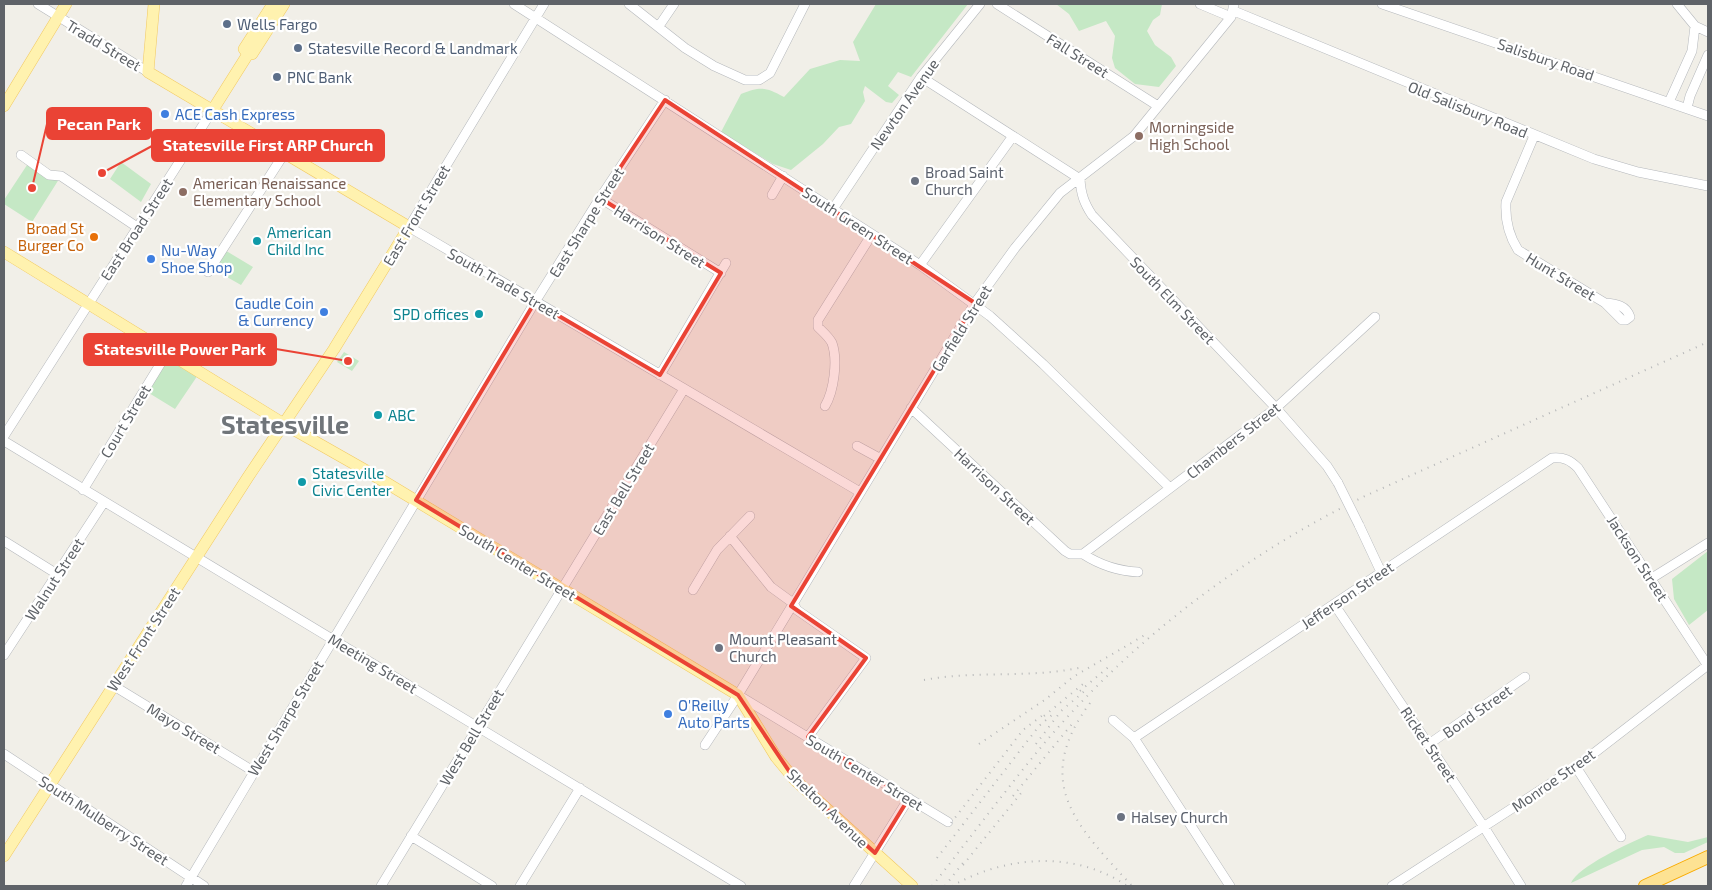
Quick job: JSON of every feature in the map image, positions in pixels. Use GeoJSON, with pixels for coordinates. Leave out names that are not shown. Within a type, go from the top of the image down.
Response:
{"type":"FeatureCollection","features":[{"type":"Feature","properties":{"kind":"highway"},"geometry":{"type":"LineString","coordinates":[[1644,886],[1708,857]]}},
{"type":"Feature","properties":{"kind":"main road"},"geometry":{"type":"LineString","coordinates":[[4,106],[66,4]]}},
{"type":"Feature","properties":{"kind":"main road"},"geometry":{"type":"LineString","coordinates":[[148,72],[154,4]]}},
{"type":"Feature","properties":{"kind":"main road","name":"East Broad Street"},"geometry":{"type":"LineString","coordinates":[[248,54],[244,49],[273,4]]}},
{"type":"Feature","properties":{"kind":"main road","name":"East Broad Street"},"geometry":{"type":"LineString","coordinates":[[212,111],[248,54],[252,54],[284,4]]}},
{"type":"Feature","properties":{"kind":"main road","name":"South Trade Street"},"geometry":{"type":"LineString","coordinates":[[148,72],[409,228]]}},
{"type":"Feature","properties":{"kind":"main road","name":"East Front Street"},"geometry":{"type":"LineString","coordinates":[[284,424],[334,349],[409,228]]}},
{"type":"Feature","properties":{"kind":"main road","name":"South Center Street"},"geometry":{"type":"LineString","coordinates":[[4,252],[284,424],[416,500],[738,695]]}},
{"type":"Feature","properties":{"kind":"main road","name":"West Front Street"},"geometry":{"type":"LineString","coordinates":[[4,856],[196,556],[284,424]]}},
{"type":"Feature","properties":{"kind":"main road","name":"Shelton Avenue"},"geometry":{"type":"LineString","coordinates":[[738,695],[776,757],[795,780],[912,886]]}},
{"type":"Feature","properties":{"kind":"street","name":"Tradd Street"},"geometry":{"type":"LineString","coordinates":[[38,4],[148,72]]}},
{"type":"Feature","properties":{"kind":"street","name":"South Green Street"},"geometry":{"type":"LineString","coordinates":[[514,4],[783,176],[975,303],[1043,364],[1170,488]]}},
{"type":"Feature","properties":{"kind":"street","name":"East Front Street"},"geometry":{"type":"LineString","coordinates":[[409,228],[544,4]]}},
{"type":"Feature","properties":{"kind":"street"},"geometry":{"type":"LineString","coordinates":[[629,4],[686,48],[714,66],[745,80],[759,80],[770,73],[778,62],[787,37],[805,4]]}},
{"type":"Feature","properties":{"kind":"street"},"geometry":{"type":"LineString","coordinates":[[659,26],[674,4]]}},
{"type":"Feature","properties":{"kind":"street","name":"Newton Avenue"},"geometry":{"type":"LineString","coordinates":[[833,209],[921,77],[980,4]]}},
{"type":"Feature","properties":{"kind":"street","name":"Fall Street"},"geometry":{"type":"LineString","coordinates":[[997,4],[1158,106]]}},
{"type":"Feature","properties":{"kind":"street","name":"Old Salisbury Road"},"geometry":{"type":"LineString","coordinates":[[1200,4],[1233,11],[1534,136],[1618,167],[1708,186]]}},
{"type":"Feature","properties":{"kind":"street","name":"Salisbury Road"},"geometry":{"type":"LineString","coordinates":[[1382,4],[1708,116]]}},
{"type":"Feature","properties":{"kind":"street"},"geometry":{"type":"LineString","coordinates":[[1677,4],[1695,26],[1708,32]]}},
{"type":"Feature","properties":{"kind":"street","name":"Garfield Street"},"geometry":{"type":"LineString","coordinates":[[705,745],[738,695],[975,303],[1015,248],[1060,193],[1126,144],[1233,11]]}},
{"type":"Feature","properties":{"kind":"street"},"geometry":{"type":"LineString","coordinates":[[1669,102],[1692,51],[1695,26]]}},
{"type":"Feature","properties":{"kind":"street"},"geometry":{"type":"LineString","coordinates":[[1687,108],[1690,96],[1708,55]]}},
{"type":"Feature","properties":{"kind":"street"},"geometry":{"type":"LineString","coordinates":[[921,77],[1080,179]]}},
{"type":"Feature","properties":{"kind":"street","name":"East Sharpe Street"},"geometry":{"type":"LineString","coordinates":[[416,500],[535,302],[600,198],[665,100]]}},
{"type":"Feature","properties":{"kind":"street","name":"East Broad Street"},"geometry":{"type":"LineString","coordinates":[[4,436],[212,111]]}},
{"type":"Feature","properties":{"kind":"street"},"geometry":{"type":"LineString","coordinates":[[920,265],[1013,136]]}},
{"type":"Feature","properties":{"kind":"street","name":"Hunt Street"},"geometry":{"type":"LineString","coordinates":[[1534,136],[1506,202],[1512,240],[1518,250],[1606,303]]}},
{"type":"Feature","properties":{"kind":"street"},"geometry":{"type":"LineString","coordinates":[[208,272],[284,154]]}},
{"type":"Feature","properties":{"kind":"street"},"geometry":{"type":"LineString","coordinates":[[21,155],[28,162],[49,175],[61,176],[136,227]]}},
{"type":"Feature","properties":{"kind":"street"},"geometry":{"type":"LineString","coordinates":[[772,195],[783,176]]}},
{"type":"Feature","properties":{"kind":"street","name":"South Elm Street"},"geometry":{"type":"LineString","coordinates":[[1080,179],[1080,192],[1092,215],[1276,408],[1327,466],[1338,483],[1381,572]]}},
{"type":"Feature","properties":{"kind":"street","name":"Harrison Street"},"geometry":{"type":"LineString","coordinates":[[600,198],[720,273]]}},
{"type":"Feature","properties":{"kind":"street","name":"South Trade Street"},"geometry":{"type":"LineString","coordinates":[[409,228],[860,492]]}},
{"type":"Feature","properties":{"kind":"street"},"geometry":{"type":"LineString","coordinates":[[825,406],[834,390],[833,348],[831,341],[818,327],[818,320],[872,234]]}},
{"type":"Feature","properties":{"kind":"street"},"geometry":{"type":"LineString","coordinates":[[660,375],[726,263]]}},
{"type":"Feature","properties":{"kind":"street","name":"Chambers Street"},"geometry":{"type":"LineString","coordinates":[[1083,554],[1276,408],[1375,318]]}},
{"type":"Feature","properties":{"kind":"street","name":"Court Street"},"geometry":{"type":"LineString","coordinates":[[82,490],[167,353]]}},
{"type":"Feature","properties":{"kind":"street","name":"East Bell Street"},"geometry":{"type":"LineString","coordinates":[[562,588],[684,389]]}},
{"type":"Feature","properties":{"kind":"street","name":"Harrison Street"},"geometry":{"type":"LineString","coordinates":[[911,408],[1070,554],[1083,554],[1107,566],[1123,571],[1138,572]]}},
{"type":"Feature","properties":{"kind":"street","name":"Meeting Street"},"geometry":{"type":"LineString","coordinates":[[4,441],[82,490],[196,556],[741,886]]}},
{"type":"Feature","properties":{"kind":"street"},"geometry":{"type":"LineString","coordinates":[[857,446],[881,459]]}},
{"type":"Feature","properties":{"kind":"street","name":"Jefferson Street"},"geometry":{"type":"LineString","coordinates":[[1134,738],[1543,463],[1552,458],[1562,457]]}},
{"type":"Feature","properties":{"kind":"street","name":"Jackson Street"},"geometry":{"type":"LineString","coordinates":[[1562,457],[1571,461],[1578,468],[1708,665]]}},
{"type":"Feature","properties":{"kind":"street","name":"West Sharpe Street"},"geometry":{"type":"LineString","coordinates":[[186,886],[332,638],[416,500]]}},
{"type":"Feature","properties":{"kind":"street","name":"Walnut Street"},"geometry":{"type":"LineString","coordinates":[[4,655],[104,502]]}},
{"type":"Feature","properties":{"kind":"street"},"geometry":{"type":"LineString","coordinates":[[692,590],[717,550],[750,516]]}},
{"type":"Feature","properties":{"kind":"street"},"geometry":{"type":"LineString","coordinates":[[730,536],[771,587],[793,603],[797,610],[866,658],[808,737]]}},
{"type":"Feature","properties":{"kind":"street"},"geometry":{"type":"LineString","coordinates":[[4,541],[57,574]]}},
{"type":"Feature","properties":{"kind":"street"},"geometry":{"type":"LineString","coordinates":[[1652,578],[1708,543]]}},
{"type":"Feature","properties":{"kind":"street","name":"West Bell Street"},"geometry":{"type":"LineString","coordinates":[[380,886],[562,588]]}},
{"type":"Feature","properties":{"kind":"street","name":"Ricket Street"},"geometry":{"type":"LineString","coordinates":[[1334,604],[1429,744],[1521,886]]}},
{"type":"Feature","properties":{"kind":"street","name":"Monroe Street"},"geometry":{"type":"LineString","coordinates":[[1392,886],[1576,767],[1708,665]]}},
{"type":"Feature","properties":{"kind":"street","name":"Bond Street"},"geometry":{"type":"LineString","coordinates":[[1429,744],[1524,677]]}},
{"type":"Feature","properties":{"kind":"street","name":"Mayo Street"},"geometry":{"type":"LineString","coordinates":[[114,686],[254,771]]}},
{"type":"Feature","properties":{"kind":"street","name":"South Center Street"},"geometry":{"type":"LineString","coordinates":[[738,695],[948,822]]}},
{"type":"Feature","properties":{"kind":"street"},"geometry":{"type":"LineString","coordinates":[[1112,720],[1134,738],[1230,886]]}},
{"type":"Feature","properties":{"kind":"street","name":"South Mulberry Street"},"geometry":{"type":"LineString","coordinates":[[4,754],[204,886]]}},
{"type":"Feature","properties":{"kind":"street"},"geometry":{"type":"LineString","coordinates":[[1576,767],[1621,837]]}},
{"type":"Feature","properties":{"kind":"street"},"geometry":{"type":"LineString","coordinates":[[520,886],[580,788]]}},
{"type":"Feature","properties":{"kind":"street"},"geometry":{"type":"LineString","coordinates":[[854,886],[909,798]]}},
{"type":"Feature","properties":{"kind":"street"},"geometry":{"type":"LineString","coordinates":[[410,836],[492,886]]}},
{"type":"Feature","properties":{"kind":"highlighted area"},"geometry":{"type":"Polygon","coordinates":[[[665,100],[975,303],[791,606],[866,658],[808,737],[909,798],[875,853],[795,780],[738,695],[416,500],[535,302],[660,375],[721,273],[600,198],[665,100]]]}},
{"type":"Feature","properties":{"kind":"green space"},"geometry":{"type":"Polygon","coordinates":[[[876,4],[968,4],[911,77],[898,72],[888,86],[899,95],[892,103],[886,102],[865,86],[863,92],[865,101],[851,124],[839,127],[823,144],[791,170],[773,164],[721,132],[741,94],[763,89],[784,97],[810,69],[840,60],[860,61],[853,42],[876,4]]]}},
{"type":"Feature","properties":{"kind":"green space"},"geometry":{"type":"Polygon","coordinates":[[[1056,4],[1162,4],[1160,15],[1153,20],[1147,31],[1155,45],[1171,57],[1176,66],[1159,87],[1135,84],[1115,68],[1112,58],[1115,36],[1106,21],[1079,31],[1069,14],[1056,4]]]}},
{"type":"Feature","properties":{"kind":"green space"},"geometry":{"type":"Polygon","coordinates":[[[29,162],[61,176],[32,222],[4,204],[4,200],[29,162]]]}},
{"type":"Feature","properties":{"kind":"green space"},"geometry":{"type":"Polygon","coordinates":[[[121,162],[151,184],[141,202],[110,179],[121,162]]]}},
{"type":"Feature","properties":{"kind":"green space"},"geometry":{"type":"Polygon","coordinates":[[[223,249],[253,267],[241,285],[211,268],[223,249]]]}},
{"type":"Feature","properties":{"kind":"green space"},"geometry":{"type":"Polygon","coordinates":[[[344,352],[359,361],[352,371],[337,362],[344,352]]]}},
{"type":"Feature","properties":{"kind":"green space"},"geometry":{"type":"Polygon","coordinates":[[[167,353],[200,372],[175,409],[144,390],[167,353]]]}},
{"type":"Feature","properties":{"kind":"green space"},"geometry":{"type":"Polygon","coordinates":[[[1708,551],[1708,610],[1689,625],[1674,599],[1672,579],[1708,551]]]}},
{"type":"Feature","properties":{"kind":"green space"},"geometry":{"type":"Polygon","coordinates":[[[1648,835],[1688,842],[1708,837],[1708,842],[1684,853],[1675,853],[1664,847],[1642,850],[1571,883],[1583,870],[1594,863],[1648,835]]]}},
{"type":"Feature","properties":{"kind":"railway"},"geometry":{"type":"LineString","coordinates":[[932,886],[1037,752],[1071,713],[1108,675],[1147,640],[1229,576],[1318,520],[1365,496],[1708,342]]}},
{"type":"Feature","properties":{"kind":"railway"},"geometry":{"type":"LineString","coordinates":[[979,744],[1046,699],[1073,677],[1145,635]]}},
{"type":"Feature","properties":{"kind":"railway"},"geometry":{"type":"LineString","coordinates":[[1080,691],[1112,664]]}},
{"type":"Feature","properties":{"kind":"railway"},"geometry":{"type":"LineString","coordinates":[[924,680],[963,675],[1043,673],[1083,667]]}},
{"type":"Feature","properties":{"kind":"railway"},"geometry":{"type":"LineString","coordinates":[[1044,716],[1083,684]]}},
{"type":"Feature","properties":{"kind":"railway"},"geometry":{"type":"LineString","coordinates":[[1036,744],[1061,711],[1087,689]]}},
{"type":"Feature","properties":{"kind":"railway"},"geometry":{"type":"LineString","coordinates":[[1090,703],[1073,731],[1064,757],[1063,780],[1068,802],[1079,823],[1094,843],[1132,886]]}},
{"type":"Feature","properties":{"kind":"railway"},"geometry":{"type":"LineString","coordinates":[[937,858],[1039,726],[1053,714]]}},
{"type":"Feature","properties":{"kind":"railway"},"geometry":{"type":"LineString","coordinates":[[951,823],[1023,730],[1043,715]]}},
{"type":"Feature","properties":{"kind":"railway"},"geometry":{"type":"LineString","coordinates":[[1013,796],[1072,724]]}},
{"type":"Feature","properties":{"kind":"railway"},"geometry":{"type":"LineString","coordinates":[[963,865],[1022,792]]}},
{"type":"Feature","properties":{"kind":"railway"},"geometry":{"type":"LineString","coordinates":[[945,886],[966,859]]}},
{"type":"Feature","properties":{"kind":"railway"},"geometry":{"type":"LineString","coordinates":[[952,886],[994,868],[1016,863],[1039,861],[1062,862],[1084,866],[1126,885]]}},
{"type":"Feature","properties":{"kind":"place","name":"Wells Fargo"},"geometry":{"type":"Point","coordinates":[227,24]}},
{"type":"Feature","properties":{"kind":"place","name":"Statesville Record & Landmark"},"geometry":{"type":"Point","coordinates":[298,48]}},
{"type":"Feature","properties":{"kind":"place","name":"PNC Bank"},"geometry":{"type":"Point","coordinates":[277,77]}},
{"type":"Feature","properties":{"kind":"place","name":"ACE Cash Express"},"geometry":{"type":"Point","coordinates":[165,114]}},
{"type":"Feature","properties":{"kind":"place","name":"Morningside High School"},"geometry":{"type":"Point","coordinates":[1139,136]}},
{"type":"Feature","properties":{"kind":"place","name":"Statesville First ARP Church"},"geometry":{"type":"Point","coordinates":[102,173]}},
{"type":"Feature","properties":{"kind":"place","name":"Broad Saint Church"},"geometry":{"type":"Point","coordinates":[915,181]}},
{"type":"Feature","properties":{"kind":"place","name":"Pecan Park"},"geometry":{"type":"Point","coordinates":[32,188]}},
{"type":"Feature","properties":{"kind":"place","name":"American Renaissance Elementary School"},"geometry":{"type":"Point","coordinates":[183,192]}},
{"type":"Feature","properties":{"kind":"place","name":"Broad St Burger Co"},"geometry":{"type":"Point","coordinates":[94,237]}},
{"type":"Feature","properties":{"kind":"place","name":"American Child Inc"},"geometry":{"type":"Point","coordinates":[257,241]}},
{"type":"Feature","properties":{"kind":"place","name":"Nu-Way Shoe Shop"},"geometry":{"type":"Point","coordinates":[151,259]}},
{"type":"Feature","properties":{"kind":"place","name":"Caudle Coin & Currency"},"geometry":{"type":"Point","coordinates":[324,312]}},
{"type":"Feature","properties":{"kind":"place","name":"SPD offices"},"geometry":{"type":"Point","coordinates":[479,314]}},
{"type":"Feature","properties":{"kind":"place","name":"Statesville Power Park"},"geometry":{"type":"Point","coordinates":[348,361]}},
{"type":"Feature","properties":{"kind":"place","name":"ABC"},"geometry":{"type":"Point","coordinates":[378,415]}},
{"type":"Feature","properties":{"kind":"place","name":"Statesville Civic Center"},"geometry":{"type":"Point","coordinates":[302,482]}},
{"type":"Feature","properties":{"kind":"place","name":"Mount Pleasant Church"},"geometry":{"type":"Point","coordinates":[719,648]}},
{"type":"Feature","properties":{"kind":"place","name":"O'Reilly Auto Parts"},"geometry":{"type":"Point","coordinates":[668,714]}},
{"type":"Feature","properties":{"kind":"place","name":"Halsey Church"},"geometry":{"type":"Point","coordinates":[1121,817]}},
{"type":"Feature","properties":{"kind":"district","name":"Statesville"},"geometry":{"type":"Point","coordinates":[285,424]}}]}
